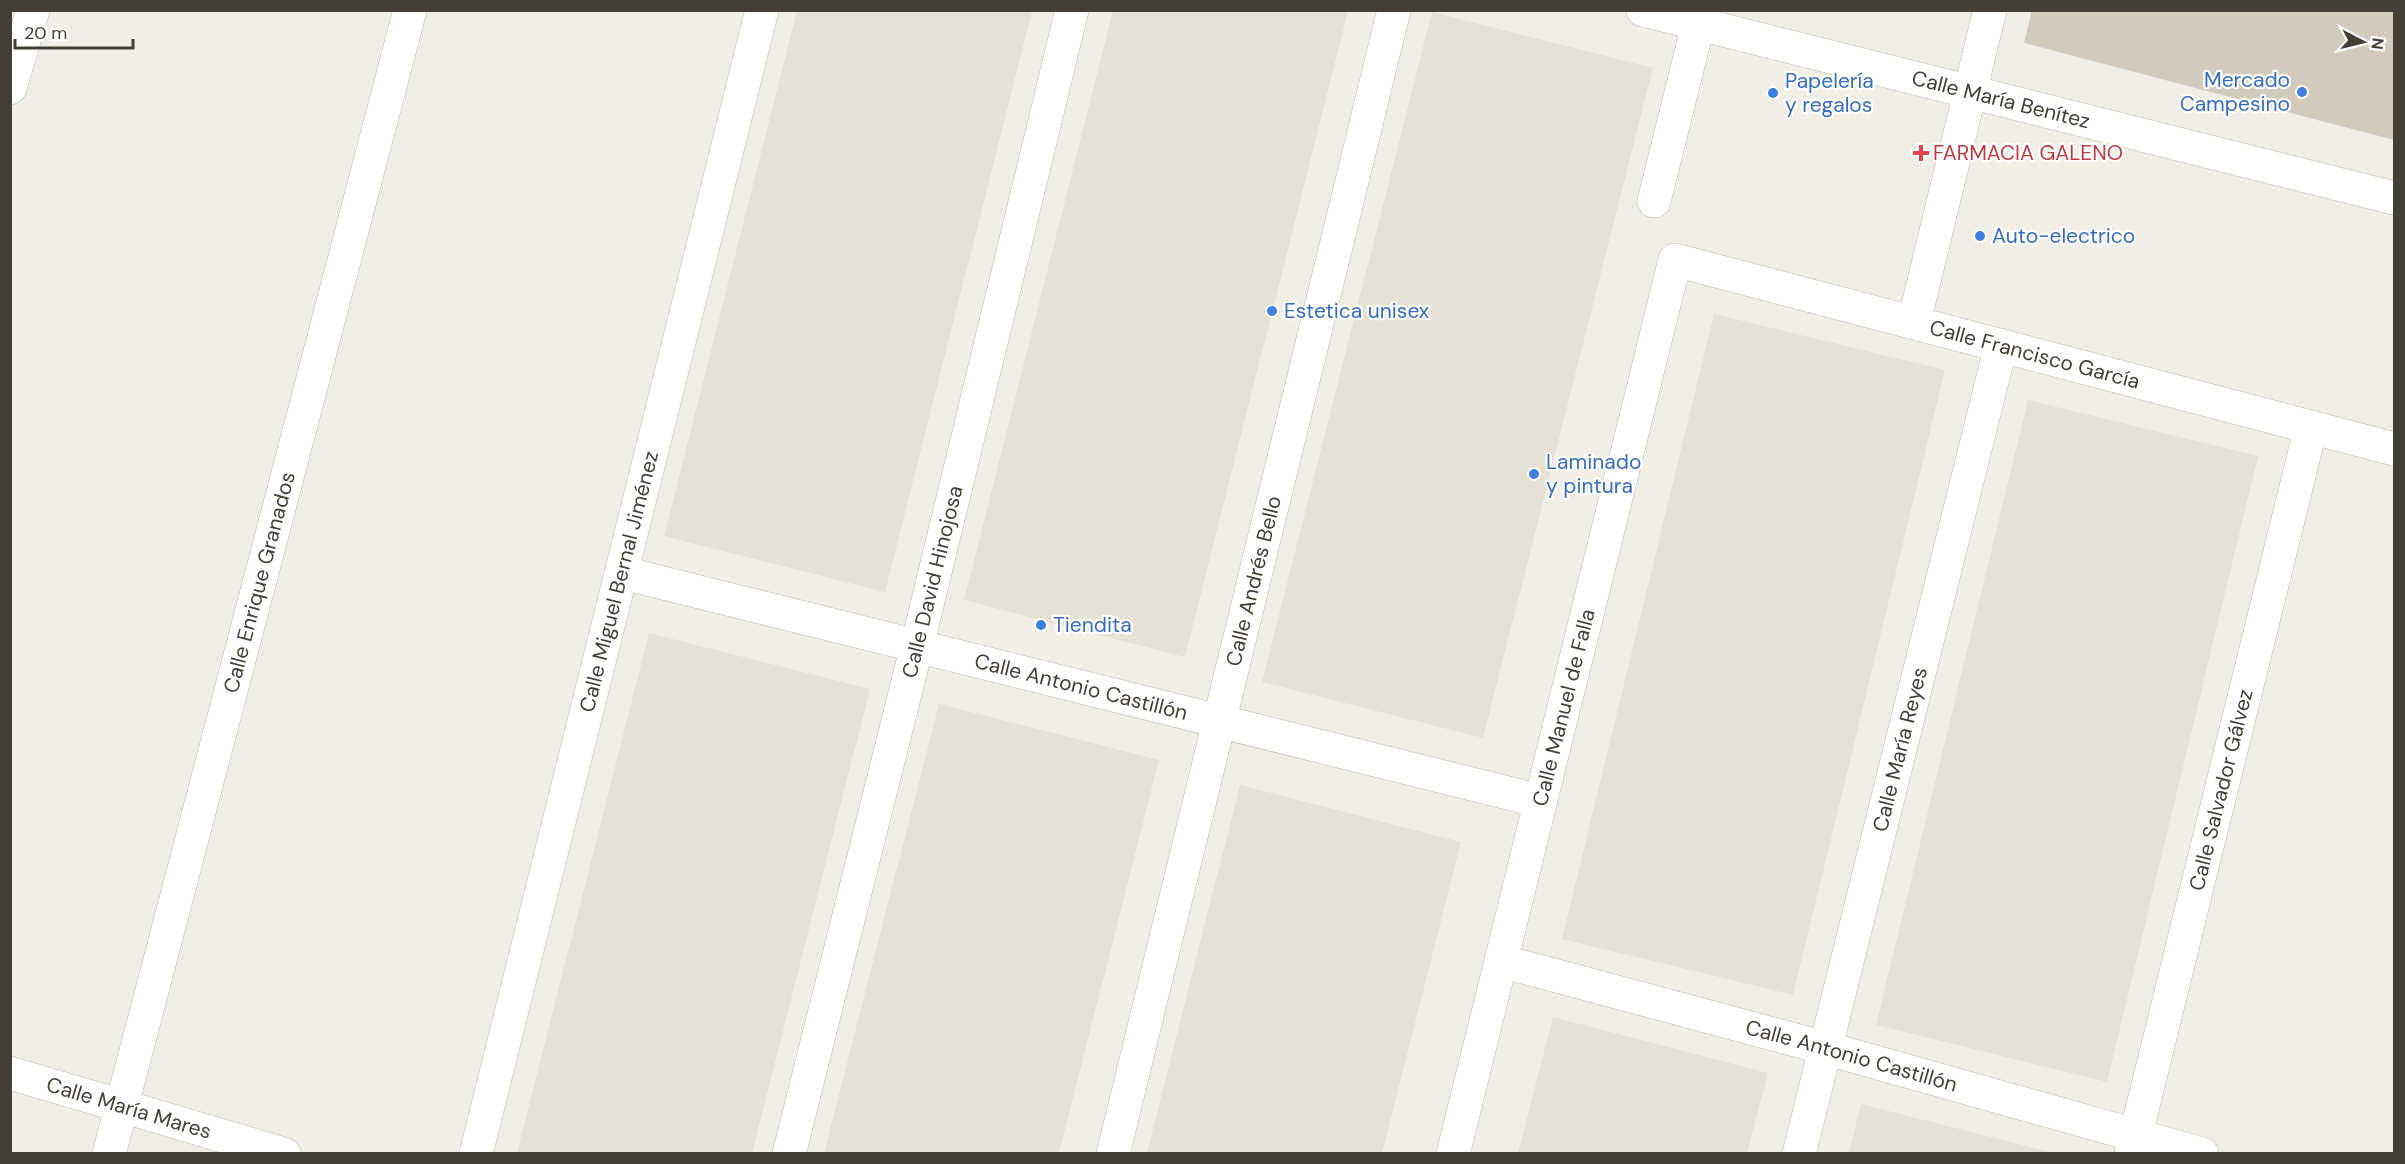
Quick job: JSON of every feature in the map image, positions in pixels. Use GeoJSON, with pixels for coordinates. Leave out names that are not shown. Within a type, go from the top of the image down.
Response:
{"type":"FeatureCollection","features":[{"type":"Feature","properties":{"kind":"street"},"geometry":{"type":"LineString","coordinates":[[10,88],[33,10]]}},
{"type":"Feature","properties":{"kind":"street","name":"Calle Enrique Granados"},"geometry":{"type":"LineString","coordinates":[[109,1154],[410,10]]}},
{"type":"Feature","properties":{"kind":"street","name":"Calle Miguel Bernal Jiménez"},"geometry":{"type":"LineString","coordinates":[[477,1154],[762,10]]}},
{"type":"Feature","properties":{"kind":"street","name":"Calle David Hinojosa"},"geometry":{"type":"LineString","coordinates":[[789,1154],[917,646],[1072,10]]}},
{"type":"Feature","properties":{"kind":"street","name":"Calle Andrés Bello"},"geometry":{"type":"LineString","coordinates":[[1113,1154],[1394,10]]}},
{"type":"Feature","properties":{"kind":"street"},"geometry":{"type":"LineString","coordinates":[[1914,322],[1990,10]]}},
{"type":"Feature","properties":{"kind":"street","name":"Calle María Benítez"},"geometry":{"type":"LineString","coordinates":[[1646,11],[2394,198]]}},
{"type":"Feature","properties":{"kind":"street"},"geometry":{"type":"LineString","coordinates":[[1654,201],[1698,25]]}},
{"type":"Feature","properties":{"kind":"street","name":"Calle Francisco García"},"geometry":{"type":"LineString","coordinates":[[1675,261],[2394,449]]}},
{"type":"Feature","properties":{"kind":"street","name":"Calle Manuel de Falla"},"geometry":{"type":"LineString","coordinates":[[1453,1154],[1675,261]]}},
{"type":"Feature","properties":{"kind":"street","name":"Calle María Reyes"},"geometry":{"type":"LineString","coordinates":[[1799,1154],[2001,345]]}},
{"type":"Feature","properties":{"kind":"street","name":"Calle Salvador Gálvez"},"geometry":{"type":"LineString","coordinates":[[2133,1145],[2311,427]]}},
{"type":"Feature","properties":{"kind":"street","name":"Calle Antonio Castillón"},"geometry":{"type":"LineString","coordinates":[[623,573],[1540,801]]}},
{"type":"Feature","properties":{"kind":"street","name":"Calle Antonio Castillón"},"geometry":{"type":"LineString","coordinates":[[1501,960],[1825,1048],[2133,1145],[2202,1154]]}},
{"type":"Feature","properties":{"kind":"street","name":"Calle María Mares"},"geometry":{"type":"LineString","coordinates":[[10,1073],[284,1154]]}},
{"type":"Feature","properties":{"kind":"shaded area"},"geometry":{"type":"Polygon","coordinates":[[[797,11],[1032,11],[885,592],[664,536],[797,11]]]}},
{"type":"Feature","properties":{"kind":"shaded area"},"geometry":{"type":"Polygon","coordinates":[[[1113,11],[1348,11],[1185,657],[964,600],[1113,11]]]}},
{"type":"Feature","properties":{"kind":"shaded area"},"geometry":{"type":"Polygon","coordinates":[[[1432,12],[1653,68],[1483,738],[1262,682],[1432,12]]]}},
{"type":"Feature","properties":{"kind":"shaded area"},"geometry":{"type":"Polygon","coordinates":[[[1714,314],[1945,370],[1793,995],[1562,939],[1714,314]]]}},
{"type":"Feature","properties":{"kind":"shaded area"},"geometry":{"type":"Polygon","coordinates":[[[2028,400],[2258,456],[2107,1082],[1876,1025],[2028,400]]]}},
{"type":"Feature","properties":{"kind":"shaded area"},"geometry":{"type":"Polygon","coordinates":[[[649,633],[870,689],[752,1153],[517,1153],[649,633]]]}},
{"type":"Feature","properties":{"kind":"shaded area"},"geometry":{"type":"Polygon","coordinates":[[[939,704],[1159,760],[1059,1153],[824,1153],[939,704]]]}},
{"type":"Feature","properties":{"kind":"shaded area"},"geometry":{"type":"Polygon","coordinates":[[[1240,785],[1461,842],[1382,1153],[1147,1153],[1240,785]]]}},
{"type":"Feature","properties":{"kind":"shaded area"},"geometry":{"type":"Polygon","coordinates":[[[1553,1017],[1768,1073],[1747,1153],[1518,1153],[1553,1017]]]}},
{"type":"Feature","properties":{"kind":"shaded area"},"geometry":{"type":"Polygon","coordinates":[[[1861,1104],[2054,1153],[1849,1153],[1861,1104]]]}},
{"type":"Feature","properties":{"kind":"building","name":"Mercado Campesino"},"geometry":{"type":"Polygon","coordinates":[[[2032,10],[2394,10],[2394,140],[2024,43],[2032,10]]]}},
{"type":"Feature","properties":{"kind":"place","name":"Mercado Campesino"},"geometry":{"type":"Point","coordinates":[2302,92]}},
{"type":"Feature","properties":{"kind":"place","name":"Papelería y regalos"},"geometry":{"type":"Point","coordinates":[1773,93]}},
{"type":"Feature","properties":{"kind":"place","name":"FARMACIA GALENO"},"geometry":{"type":"Point","coordinates":[1921,153]}},
{"type":"Feature","properties":{"kind":"place","name":"Auto-electrico"},"geometry":{"type":"Point","coordinates":[1980,236]}},
{"type":"Feature","properties":{"kind":"place","name":"Estetica unisex"},"geometry":{"type":"Point","coordinates":[1272,311]}},
{"type":"Feature","properties":{"kind":"place","name":"Laminado y pintura"},"geometry":{"type":"Point","coordinates":[1534,474]}},
{"type":"Feature","properties":{"kind":"place","name":"Tiendita"},"geometry":{"type":"Point","coordinates":[1041,625]}}]}
